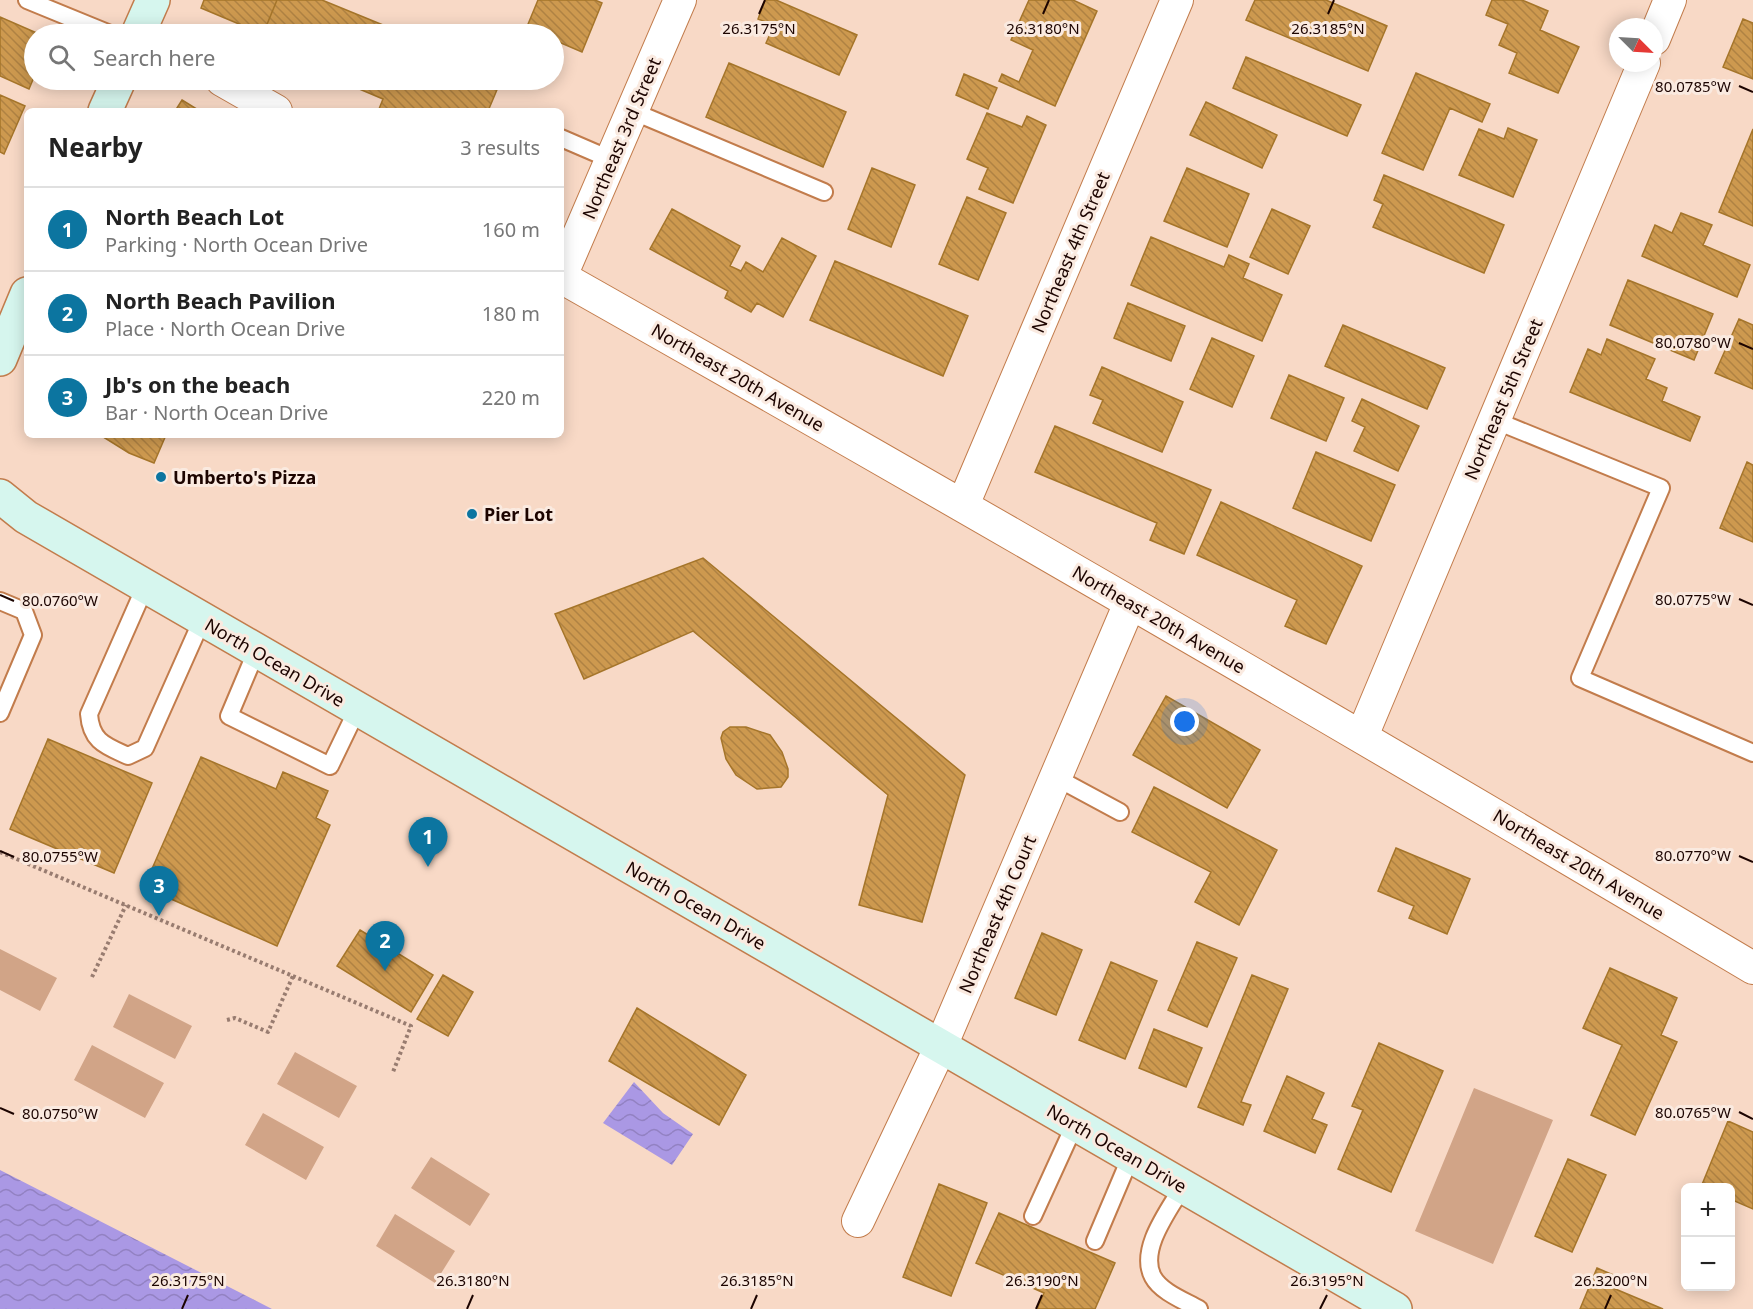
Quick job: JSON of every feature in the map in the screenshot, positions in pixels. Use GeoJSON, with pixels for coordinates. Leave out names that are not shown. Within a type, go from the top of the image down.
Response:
{"type":"FeatureCollection","features":[{"type":"Feature","properties":{"kind":"main road"},"geometry":{"type":"LineString","coordinates":[[139,24],[153,0]]}},
{"type":"Feature","properties":{"kind":"main road"},"geometry":{"type":"LineString","coordinates":[[106,108],[114,90]]}},
{"type":"Feature","properties":{"kind":"main road"},"geometry":{"type":"LineString","coordinates":[[0,359],[24,301]]}},
{"type":"Feature","properties":{"kind":"main road","name":"North Ocean Drive"},"geometry":{"type":"LineString","coordinates":[[0,496],[26,517],[256,652],[1395,1309]]}},
{"type":"Feature","properties":{"kind":"street","name":"Northeast 3rd Street"},"geometry":{"type":"LineString","coordinates":[[564,269],[680,0]]}},
{"type":"Feature","properties":{"kind":"street","name":"Northeast 4th Street"},"geometry":{"type":"LineString","coordinates":[[963,505],[1177,0]]}},
{"type":"Feature","properties":{"kind":"street"},"geometry":{"type":"LineString","coordinates":[[1663,18],[1670,0]]}},
{"type":"Feature","properties":{"kind":"street","name":"Northeast 5th Street"},"geometry":{"type":"LineString","coordinates":[[1362,736],[1640,72]]}},
{"type":"Feature","properties":{"kind":"street"},"geometry":{"type":"LineString","coordinates":[[239,90],[271,108]]}},
{"type":"Feature","properties":{"kind":"street","name":"Northeast 20th Avenue"},"geometry":{"type":"LineString","coordinates":[[564,278],[1362,736],[1753,968]]}},
{"type":"Feature","properties":{"kind":"street","name":"Northeast 4th Court"},"geometry":{"type":"LineString","coordinates":[[858,1221],[941,1046],[1130,603]]}},
{"type":"Feature","properties":{"kind":"lane"},"geometry":{"type":"LineString","coordinates":[[27,0],[102,24]]}},
{"type":"Feature","properties":{"kind":"lane"},"geometry":{"type":"LineString","coordinates":[[632,111],[824,192]]}},
{"type":"Feature","properties":{"kind":"lane"},"geometry":{"type":"LineString","coordinates":[[564,139],[612,160]]}},
{"type":"Feature","properties":{"kind":"lane"},"geometry":{"type":"LineString","coordinates":[[1494,420],[1661,488],[1580,678],[1753,753]]}},
{"type":"Feature","properties":{"kind":"lane"},"geometry":{"type":"LineString","coordinates":[[145,587],[89,714],[90,728],[102,744],[129,756],[145,748],[202,620]]}},
{"type":"Feature","properties":{"kind":"lane"},"geometry":{"type":"LineString","coordinates":[[0,601],[24,611],[33,635],[0,712]]}},
{"type":"Feature","properties":{"kind":"lane"},"geometry":{"type":"LineString","coordinates":[[256,652],[229,716],[330,766],[357,710]]}},
{"type":"Feature","properties":{"kind":"lane"},"geometry":{"type":"LineString","coordinates":[[1055,777],[1120,812]]}},
{"type":"Feature","properties":{"kind":"lane"},"geometry":{"type":"LineString","coordinates":[[1033,1216],[1075,1124]]}},
{"type":"Feature","properties":{"kind":"lane"},"geometry":{"type":"LineString","coordinates":[[1095,1241],[1131,1156]]}},
{"type":"Feature","properties":{"kind":"lane"},"geometry":{"type":"LineString","coordinates":[[1183,1186],[1155,1237],[1149,1263],[1154,1278],[1173,1295],[1199,1309]]}},
{"type":"Feature","properties":{"kind":"path"},"geometry":{"type":"LineString","coordinates":[[0,852],[411,1026],[393,1072]]}},
{"type":"Feature","properties":{"kind":"path"},"geometry":{"type":"LineString","coordinates":[[92,977],[126,905]]}},
{"type":"Feature","properties":{"kind":"path"},"geometry":{"type":"LineString","coordinates":[[227,1020],[235,1018],[268,1032],[293,975]]}},
{"type":"Feature","properties":{"kind":"shaded area"},"geometry":{"type":"Polygon","coordinates":[[[0,949],[57,978],[40,1011],[0,990],[0,949]]]}},
{"type":"Feature","properties":{"kind":"shaded area"},"geometry":{"type":"Polygon","coordinates":[[[129,994],[192,1026],[175,1059],[113,1027],[129,994]]]}},
{"type":"Feature","properties":{"kind":"shaded area"},"geometry":{"type":"Polygon","coordinates":[[[92,1045],[164,1083],[145,1118],[74,1080],[92,1045]]]}},
{"type":"Feature","properties":{"kind":"shaded area"},"geometry":{"type":"Polygon","coordinates":[[[295,1052],[357,1086],[339,1118],[277,1084],[295,1052]]]}},
{"type":"Feature","properties":{"kind":"shaded area"},"geometry":{"type":"Polygon","coordinates":[[[1474,1088],[1553,1120],[1493,1264],[1415,1231],[1474,1088]]]}},
{"type":"Feature","properties":{"kind":"shaded area"},"geometry":{"type":"Polygon","coordinates":[[[263,1113],[324,1147],[306,1180],[245,1145],[263,1113]]]}},
{"type":"Feature","properties":{"kind":"shaded area"},"geometry":{"type":"Polygon","coordinates":[[[431,1157],[490,1194],[470,1226],[411,1188],[431,1157]]]}},
{"type":"Feature","properties":{"kind":"shaded area"},"geometry":{"type":"Polygon","coordinates":[[[395,1214],[455,1251],[435,1283],[376,1246],[395,1214]]]}},
{"type":"Feature","properties":{"kind":"water"},"geometry":{"type":"Polygon","coordinates":[[[634,1082],[663,1113],[693,1134],[672,1165],[603,1123],[634,1082]]]}},
{"type":"Feature","properties":{"kind":"water"},"geometry":{"type":"Polygon","coordinates":[[[0,1170],[272,1309],[0,1309],[0,1170]]]}},
{"type":"Feature","properties":{"kind":"building"},"geometry":{"type":"Polygon","coordinates":[[[204,0],[277,0],[267,24],[239,24],[201,8],[204,0]]]}},
{"type":"Feature","properties":{"kind":"building"},"geometry":{"type":"Polygon","coordinates":[[[277,0],[322,0],[381,24],[267,24],[277,0]]]}},
{"type":"Feature","properties":{"kind":"building"},"geometry":{"type":"Polygon","coordinates":[[[538,0],[595,0],[602,3],[582,52],[564,44],[564,24],[528,24],[538,0]]]}},
{"type":"Feature","properties":{"kind":"building"},"geometry":{"type":"Polygon","coordinates":[[[765,0],[776,0],[857,35],[839,75],[766,43],[774,25],[758,19],[765,0]]]}},
{"type":"Feature","properties":{"kind":"building"},"geometry":{"type":"Polygon","coordinates":[[[1029,0],[1073,0],[1097,11],[1055,106],[999,81],[1002,74],[1019,82],[1033,50],[1011,40],[1029,0]]]}},
{"type":"Feature","properties":{"kind":"building"},"geometry":{"type":"Polygon","coordinates":[[[1255,0],[1326,0],[1387,26],[1368,71],[1246,20],[1255,0]]]}},
{"type":"Feature","properties":{"kind":"building"},"geometry":{"type":"Polygon","coordinates":[[[1492,0],[1522,0],[1548,11],[1540,30],[1579,47],[1558,93],[1509,73],[1517,53],[1499,45],[1508,24],[1486,15],[1492,0]]]}},
{"type":"Feature","properties":{"kind":"building"},"geometry":{"type":"Polygon","coordinates":[[[0,17],[24,27],[24,87],[0,76],[0,17]]]}},
{"type":"Feature","properties":{"kind":"building"},"geometry":{"type":"Polygon","coordinates":[[[1743,19],[1753,23],[1753,79],[1723,67],[1743,19]]]}},
{"type":"Feature","properties":{"kind":"building"},"geometry":{"type":"Polygon","coordinates":[[[1246,57],[1361,105],[1347,136],[1233,88],[1246,57]]]}},
{"type":"Feature","properties":{"kind":"building"},"geometry":{"type":"Polygon","coordinates":[[[729,63],[846,112],[823,167],[706,117],[729,63]]]}},
{"type":"Feature","properties":{"kind":"building"},"geometry":{"type":"Polygon","coordinates":[[[1416,73],[1490,104],[1482,122],[1450,108],[1423,170],[1382,153],[1416,73]]]}},
{"type":"Feature","properties":{"kind":"building"},"geometry":{"type":"Polygon","coordinates":[[[964,74],[997,88],[988,109],[956,95],[964,74]]]}},
{"type":"Feature","properties":{"kind":"building"},"geometry":{"type":"Polygon","coordinates":[[[362,90],[497,90],[489,108],[379,108],[383,99],[362,90]]]}},
{"type":"Feature","properties":{"kind":"building"},"geometry":{"type":"Polygon","coordinates":[[[0,95],[25,106],[4,154],[0,152],[0,95]]]}},
{"type":"Feature","properties":{"kind":"building"},"geometry":{"type":"Polygon","coordinates":[[[182,100],[195,108],[177,108],[182,100]]]}},
{"type":"Feature","properties":{"kind":"building"},"geometry":{"type":"Polygon","coordinates":[[[1206,102],[1277,135],[1262,168],[1190,135],[1206,102]]]}},
{"type":"Feature","properties":{"kind":"building"},"geometry":{"type":"Polygon","coordinates":[[[987,113],[1022,127],[1027,116],[1046,125],[1013,203],[979,189],[988,168],[967,159],[987,113]]]}},
{"type":"Feature","properties":{"kind":"building"},"geometry":{"type":"Polygon","coordinates":[[[1508,128],[1537,140],[1513,197],[1459,175],[1479,129],[1504,139],[1508,128]]]}},
{"type":"Feature","properties":{"kind":"building"},"geometry":{"type":"Polygon","coordinates":[[[1753,129],[1753,226],[1719,212],[1753,129]]]}},
{"type":"Feature","properties":{"kind":"building"},"geometry":{"type":"Polygon","coordinates":[[[872,168],[915,185],[891,247],[848,229],[872,168]]]}},
{"type":"Feature","properties":{"kind":"building"},"geometry":{"type":"Polygon","coordinates":[[[1187,168],[1249,194],[1227,247],[1164,221],[1187,168]]]}},
{"type":"Feature","properties":{"kind":"building"},"geometry":{"type":"Polygon","coordinates":[[[1384,175],[1504,225],[1484,273],[1373,227],[1383,204],[1374,200],[1384,175]]]}},
{"type":"Feature","properties":{"kind":"building"},"geometry":{"type":"Polygon","coordinates":[[[967,197],[1006,213],[978,280],[939,264],[967,197]]]}},
{"type":"Feature","properties":{"kind":"building"},"geometry":{"type":"Polygon","coordinates":[[[672,209],[740,246],[730,266],[741,271],[746,262],[763,272],[782,238],[816,256],[783,317],[757,303],[751,312],[725,298],[728,291],[650,249],[672,209]]]}},
{"type":"Feature","properties":{"kind":"building"},"geometry":{"type":"Polygon","coordinates":[[[1272,209],[1310,226],[1288,274],[1250,257],[1272,209]]]}},
{"type":"Feature","properties":{"kind":"building"},"geometry":{"type":"Polygon","coordinates":[[[1681,213],[1712,225],[1703,245],[1750,265],[1737,297],[1642,256],[1655,225],[1672,233],[1681,213]]]}},
{"type":"Feature","properties":{"kind":"building"},"geometry":{"type":"Polygon","coordinates":[[[1151,237],[1224,267],[1229,255],[1249,264],[1243,278],[1282,295],[1262,341],[1131,285],[1151,237]]]}},
{"type":"Feature","properties":{"kind":"building"},"geometry":{"type":"Polygon","coordinates":[[[835,261],[968,316],[943,376],[810,320],[835,261]]]}},
{"type":"Feature","properties":{"kind":"building"},"geometry":{"type":"Polygon","coordinates":[[[1628,280],[1713,314],[1694,360],[1610,325],[1628,280]]]}},
{"type":"Feature","properties":{"kind":"building"},"geometry":{"type":"Polygon","coordinates":[[[1128,303],[1185,326],[1171,361],[1114,338],[1128,303]]]}},
{"type":"Feature","properties":{"kind":"building"},"geometry":{"type":"Polygon","coordinates":[[[1739,319],[1753,325],[1753,389],[1715,373],[1739,319]]]}},
{"type":"Feature","properties":{"kind":"building"},"geometry":{"type":"Polygon","coordinates":[[[1343,325],[1445,368],[1427,409],[1325,366],[1343,325]]]}},
{"type":"Feature","properties":{"kind":"building"},"geometry":{"type":"Polygon","coordinates":[[[1212,338],[1254,356],[1232,407],[1190,389],[1212,338]]]}},
{"type":"Feature","properties":{"kind":"building"},"geometry":{"type":"Polygon","coordinates":[[[1607,339],[1655,359],[1646,379],[1667,388],[1662,401],[1700,417],[1690,441],[1570,392],[1588,349],[1601,355],[1607,339]]]}},
{"type":"Feature","properties":{"kind":"building"},"geometry":{"type":"Polygon","coordinates":[[[1102,367],[1183,402],[1162,452],[1093,423],[1103,400],[1090,395],[1102,367]]]}},
{"type":"Feature","properties":{"kind":"building"},"geometry":{"type":"Polygon","coordinates":[[[1289,375],[1344,398],[1326,441],[1271,418],[1289,375]]]}},
{"type":"Feature","properties":{"kind":"building"},"geometry":{"type":"Polygon","coordinates":[[[1362,399],[1419,426],[1398,471],[1354,451],[1365,427],[1352,421],[1362,399]]]}},
{"type":"Feature","properties":{"kind":"building"},"geometry":{"type":"Polygon","coordinates":[[[1055,426],[1211,490],[1184,554],[1150,540],[1157,523],[1035,472],[1055,426]]]}},
{"type":"Feature","properties":{"kind":"building"},"geometry":{"type":"Polygon","coordinates":[[[105,438],[165,438],[154,463],[129,453],[105,438]]]}},
{"type":"Feature","properties":{"kind":"building"},"geometry":{"type":"Polygon","coordinates":[[[1316,452],[1395,485],[1371,541],[1293,508],[1316,452]]]}},
{"type":"Feature","properties":{"kind":"building"},"geometry":{"type":"Polygon","coordinates":[[[1747,462],[1753,465],[1753,542],[1720,528],[1747,462]]]}},
{"type":"Feature","properties":{"kind":"building"},"geometry":{"type":"Polygon","coordinates":[[[1221,502],[1362,566],[1326,644],[1285,626],[1297,600],[1197,555],[1221,502]]]}},
{"type":"Feature","properties":{"kind":"building"},"geometry":{"type":"Polygon","coordinates":[[[703,558],[965,775],[922,922],[859,905],[888,795],[693,631],[584,679],[555,614],[703,558]]]}},
{"type":"Feature","properties":{"kind":"building"},"geometry":{"type":"Polygon","coordinates":[[[1166,696],[1260,750],[1227,808],[1133,755],[1166,696]]]}},
{"type":"Feature","properties":{"kind":"building"},"geometry":{"type":"Polygon","coordinates":[[[730,727],[746,727],[770,735],[782,752],[788,769],[788,777],[781,787],[757,789],[736,775],[726,759],[721,738],[723,732],[730,727]]]}},
{"type":"Feature","properties":{"kind":"building"},"geometry":{"type":"Polygon","coordinates":[[[48,739],[152,783],[114,873],[10,829],[48,739]]]}},
{"type":"Feature","properties":{"kind":"building"},"geometry":{"type":"Polygon","coordinates":[[[201,757],[276,789],[283,772],[328,791],[316,818],[330,825],[277,946],[144,887],[201,757]]]}},
{"type":"Feature","properties":{"kind":"building"},"geometry":{"type":"Polygon","coordinates":[[[1154,787],[1277,850],[1239,925],[1195,902],[1211,872],[1132,832],[1154,787]]]}},
{"type":"Feature","properties":{"kind":"building"},"geometry":{"type":"Polygon","coordinates":[[[1396,848],[1470,879],[1447,934],[1409,918],[1414,906],[1378,891],[1396,848]]]}},
{"type":"Feature","properties":{"kind":"building"},"geometry":{"type":"Polygon","coordinates":[[[360,930],[433,975],[411,1012],[337,966],[360,930]]]}},
{"type":"Feature","properties":{"kind":"building"},"geometry":{"type":"Polygon","coordinates":[[[1042,933],[1082,950],[1056,1015],[1015,998],[1042,933]]]}},
{"type":"Feature","properties":{"kind":"building"},"geometry":{"type":"Polygon","coordinates":[[[1197,942],[1237,958],[1207,1027],[1168,1010],[1197,942]]]}},
{"type":"Feature","properties":{"kind":"building"},"geometry":{"type":"Polygon","coordinates":[[[1111,962],[1157,981],[1125,1059],[1079,1040],[1111,962]]]}},
{"type":"Feature","properties":{"kind":"building"},"geometry":{"type":"Polygon","coordinates":[[[1610,968],[1677,998],[1661,1035],[1677,1042],[1635,1135],[1591,1115],[1622,1045],[1583,1028],[1610,968]]]}},
{"type":"Feature","properties":{"kind":"building"},"geometry":{"type":"Polygon","coordinates":[[[443,975],[473,992],[448,1036],[417,1019],[443,975]]]}},
{"type":"Feature","properties":{"kind":"building"},"geometry":{"type":"Polygon","coordinates":[[[1252,975],[1288,989],[1241,1102],[1251,1105],[1243,1125],[1198,1107],[1252,975]]]}},
{"type":"Feature","properties":{"kind":"building"},"geometry":{"type":"Polygon","coordinates":[[[637,1008],[746,1075],[719,1125],[609,1061],[637,1008]]]}},
{"type":"Feature","properties":{"kind":"building"},"geometry":{"type":"Polygon","coordinates":[[[1154,1029],[1202,1048],[1186,1087],[1139,1068],[1154,1029]]]}},
{"type":"Feature","properties":{"kind":"building"},"geometry":{"type":"Polygon","coordinates":[[[1379,1043],[1443,1071],[1391,1192],[1338,1169],[1363,1110],[1352,1106],[1379,1043]]]}},
{"type":"Feature","properties":{"kind":"building"},"geometry":{"type":"Polygon","coordinates":[[[1287,1076],[1324,1093],[1312,1119],[1327,1125],[1315,1153],[1264,1131],[1287,1076]]]}},
{"type":"Feature","properties":{"kind":"building"},"geometry":{"type":"Polygon","coordinates":[[[1728,1121],[1753,1132],[1753,1209],[1735,1201],[1735,1183],[1703,1183],[1728,1121]]]}},
{"type":"Feature","properties":{"kind":"building"},"geometry":{"type":"Polygon","coordinates":[[[1568,1159],[1606,1175],[1572,1252],[1535,1236],[1568,1159]]]}},
{"type":"Feature","properties":{"kind":"building"},"geometry":{"type":"Polygon","coordinates":[[[939,1184],[987,1203],[951,1296],[903,1277],[939,1184]]]}},
{"type":"Feature","properties":{"kind":"building"},"geometry":{"type":"Polygon","coordinates":[[[999,1213],[1115,1263],[1095,1309],[1037,1309],[1044,1293],[976,1263],[999,1213]]]}},
{"type":"Feature","properties":{"kind":"building"},"geometry":{"type":"Polygon","coordinates":[[[1597,1268],[1618,1277],[1613,1288],[1663,1309],[1580,1309],[1597,1268]]]}},
{"type":"Feature","properties":{"kind":"place","name":"Umberto's Pizza"},"geometry":{"type":"Point","coordinates":[161,477]}},
{"type":"Feature","properties":{"kind":"place","name":"Pier Lot"},"geometry":{"type":"Point","coordinates":[472,514]}},
{"type":"Feature","properties":{"kind":"place","name":"North Beach Lot"},"geometry":{"type":"Point","coordinates":[428,867]}},
{"type":"Feature","properties":{"kind":"place","name":"Jb's on the beach"},"geometry":{"type":"Point","coordinates":[159,916]}},
{"type":"Feature","properties":{"kind":"place","name":"North Beach Pavilion"},"geometry":{"type":"Point","coordinates":[385,971]}}]}
